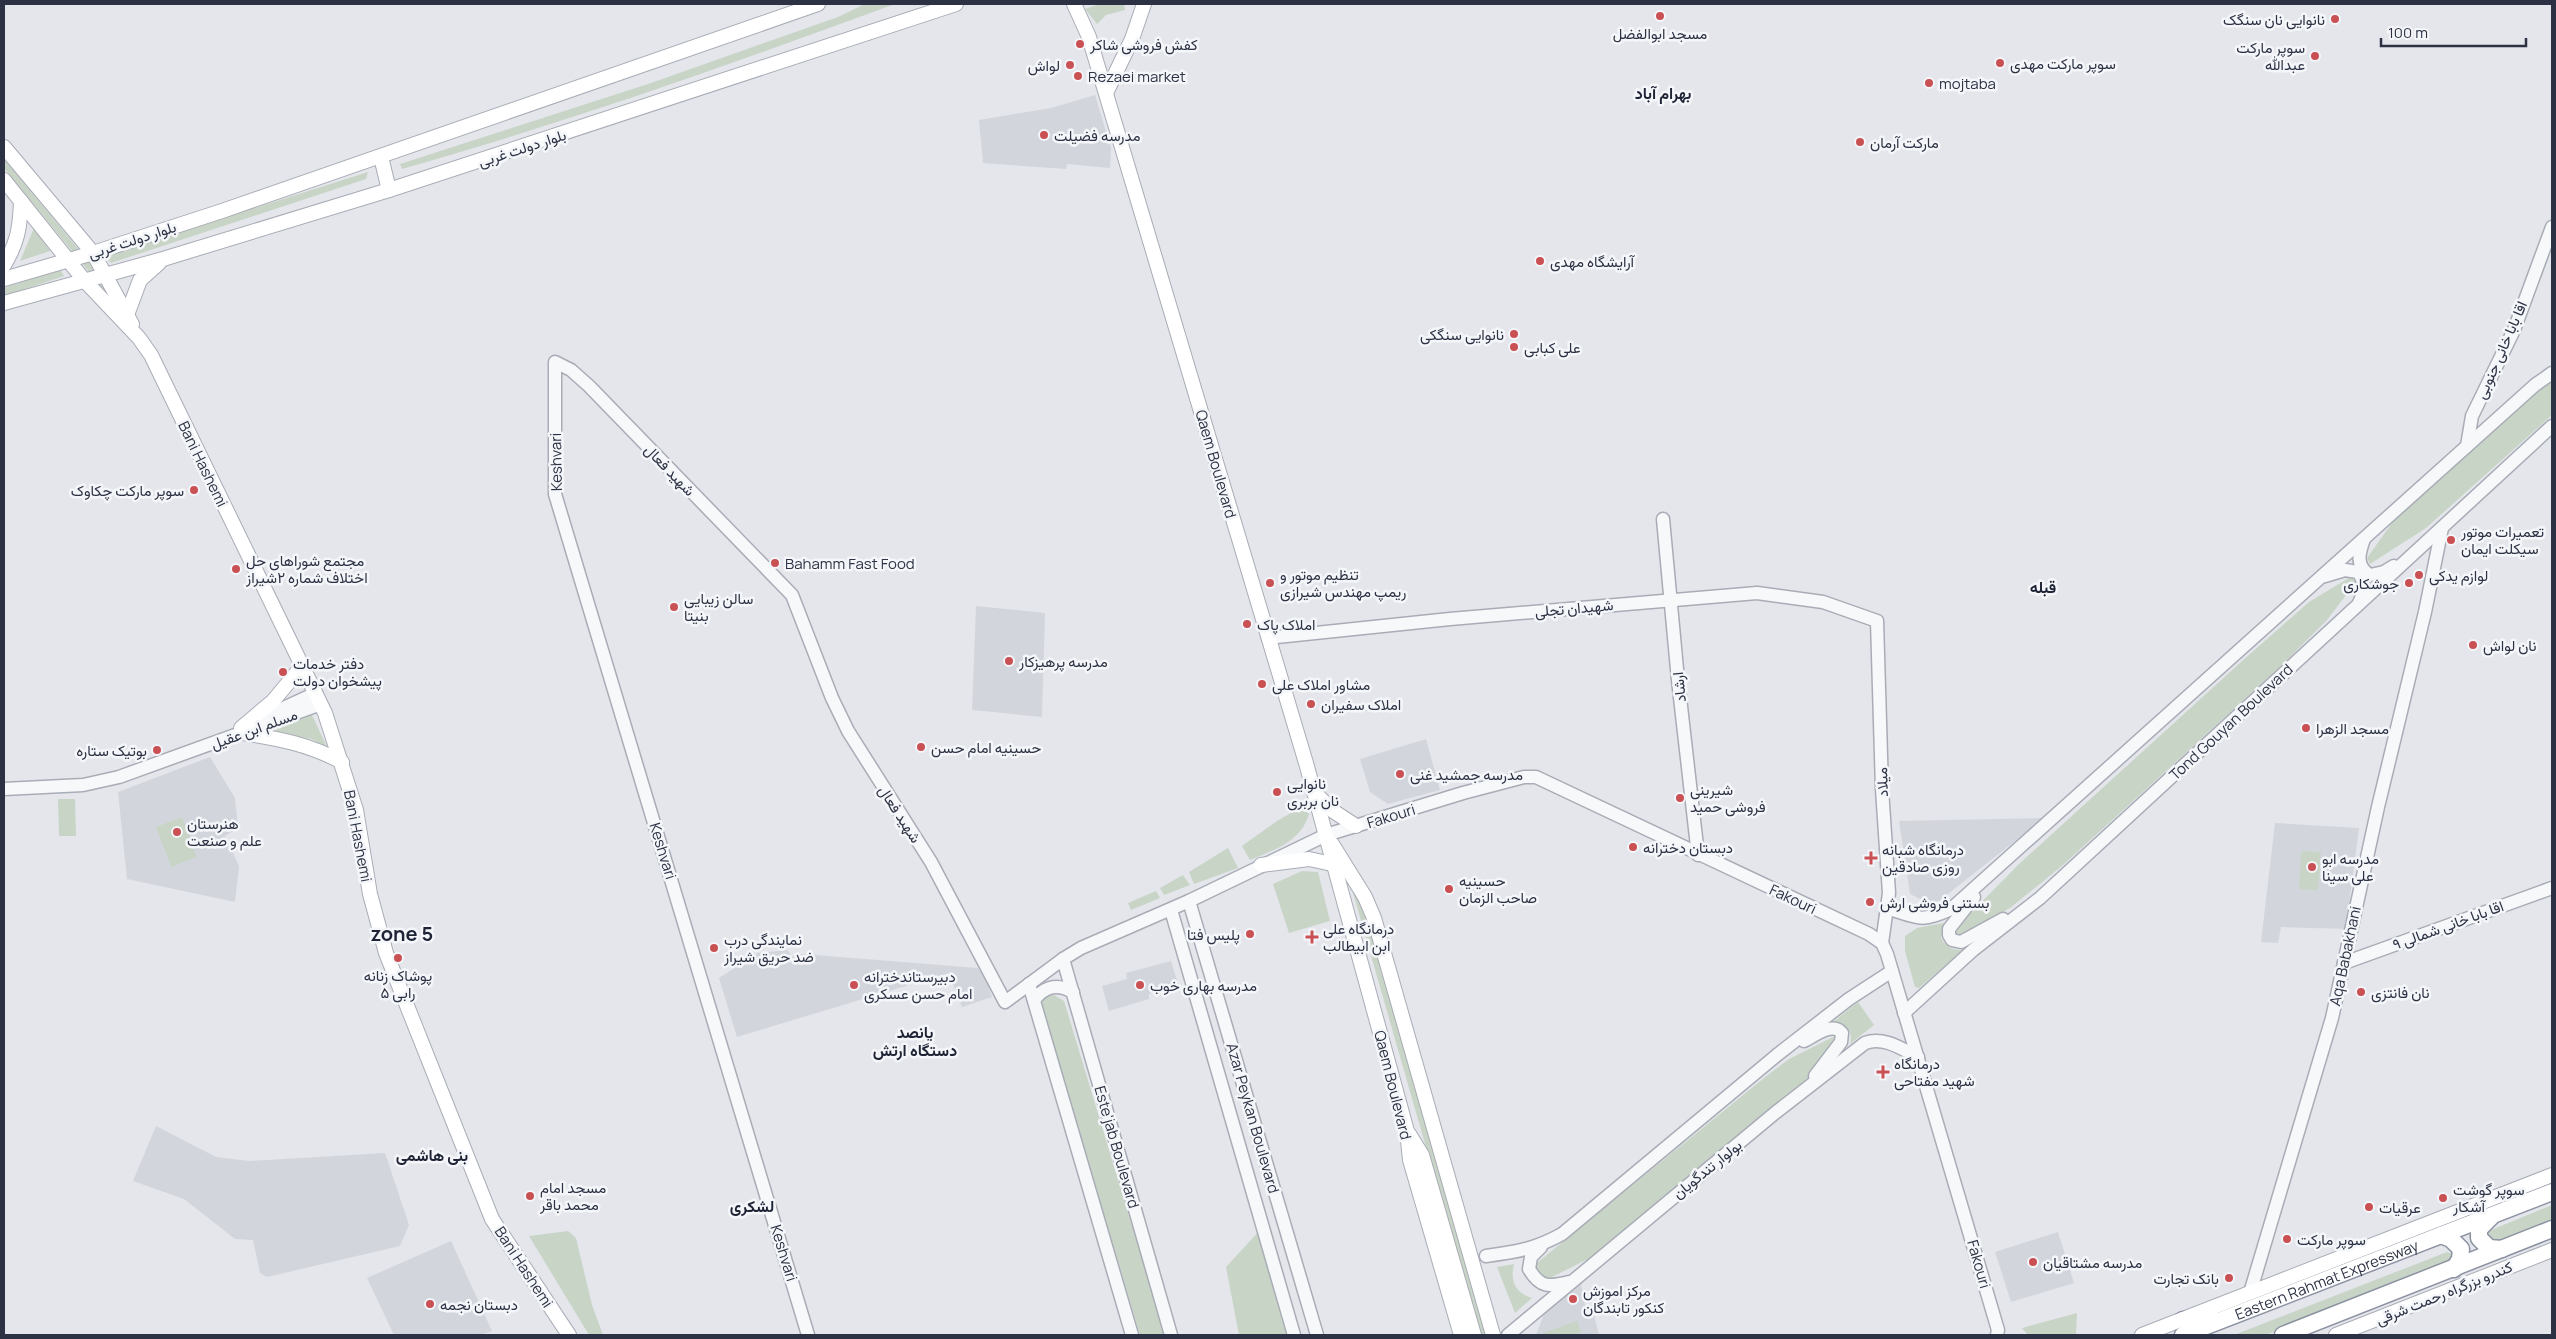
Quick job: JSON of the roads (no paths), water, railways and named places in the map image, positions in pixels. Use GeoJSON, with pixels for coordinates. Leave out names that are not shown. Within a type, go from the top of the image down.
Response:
{"type":"FeatureCollection","features":[{"type":"Feature","properties":{"kind":"highway"},"geometry":{"type":"LineString","coordinates":[[2502,1249],[2489,1248],[2479,1238],[2479,1229],[2492,1215],[2552,1192]]}},
{"type":"Feature","properties":{"kind":"highway","name":"Eastern Rahmat Expressway"},"geometry":{"type":"LineString","coordinates":[[2183,1328],[2224,1320],[2492,1215]]}},
{"type":"Feature","properties":{"kind":"highway"},"geometry":{"type":"LineString","coordinates":[[2283,1335],[2552,1229]]}},
{"type":"Feature","properties":{"kind":"highway"},"geometry":{"type":"LineString","coordinates":[[2441,1235],[2451,1239],[2461,1249],[2460,1259],[2454,1269]]}},
{"type":"Feature","properties":{"kind":"main road","name":"بلوار دولت غربی"},"geometry":{"type":"LineString","coordinates":[[4,279],[94,254],[818,4]]}},
{"type":"Feature","properties":{"kind":"main road","name":"بلوار دولت غربی"},"geometry":{"type":"LineString","coordinates":[[4,303],[163,259],[389,190],[954,4]]}},
{"type":"Feature","properties":{"kind":"main road","name":"Qaem Boulevard"},"geometry":{"type":"LineString","coordinates":[[1074,4],[1089,37],[1314,792],[1332,864],[1407,1131],[1410,1160],[1461,1335]]}},
{"type":"Feature","properties":{"kind":"main road"},"geometry":{"type":"LineString","coordinates":[[1106,93],[1132,39],[1144,4]]}},
{"type":"Feature","properties":{"kind":"main road","name":"Bani Hashemi"},"geometry":{"type":"LineString","coordinates":[[4,147],[94,254],[107,274],[138,338]]}},
{"type":"Feature","properties":{"kind":"main road"},"geometry":{"type":"LineString","coordinates":[[381,156],[389,190]]}},
{"type":"Feature","properties":{"kind":"main road","name":"Bani Hashemi"},"geometry":{"type":"LineString","coordinates":[[4,180],[84,280],[138,338],[151,355],[303,664],[342,762],[356,810],[370,894],[396,981],[473,1165],[492,1219],[569,1335]]}},
{"type":"Feature","properties":{"kind":"main road"},"geometry":{"type":"LineString","coordinates":[[4,265],[15,247],[20,227],[21,201]]}},
{"type":"Feature","properties":{"kind":"main road"},"geometry":{"type":"LineString","coordinates":[[127,315],[140,280],[163,259]]}},
{"type":"Feature","properties":{"kind":"main road"},"geometry":{"type":"LineString","coordinates":[[242,730],[272,701],[303,664]]}},
{"type":"Feature","properties":{"kind":"main road"},"geometry":{"type":"LineString","coordinates":[[242,730],[290,740],[315,748],[342,762]]}},
{"type":"Feature","properties":{"kind":"main road"},"geometry":{"type":"LineString","coordinates":[[1314,792],[1333,811],[1356,826]]}},
{"type":"Feature","properties":{"kind":"main road","name":"Qaem Boulevard"},"geometry":{"type":"LineString","coordinates":[[1326,835],[1365,897],[1374,918],[1493,1335]]}},
{"type":"Feature","properties":{"kind":"main road"},"geometry":{"type":"LineString","coordinates":[[1261,865],[1309,859],[1332,864]]}},
{"type":"Feature","properties":{"kind":"main road"},"geometry":{"type":"LineString","coordinates":[[1407,1131],[1422,1155],[1474,1335]]}},
{"type":"Feature","properties":{"kind":"main road"},"geometry":{"type":"LineString","coordinates":[[2142,1335],[2183,1328],[2250,1293],[2552,1175]]}},
{"type":"Feature","properties":{"kind":"main road","name":"کندرو بزرگراه رحمت شرقی"},"geometry":{"type":"LineString","coordinates":[[2336,1335],[2552,1250]]}},
{"type":"Feature","properties":{"kind":"street","name":"اقا بابا خانی جنوبی"},"geometry":{"type":"LineString","coordinates":[[2467,446],[2472,416],[2514,330],[2552,227]]}},
{"type":"Feature","properties":{"kind":"street","name":"شهید فعال"},"geometry":{"type":"LineString","coordinates":[[555,362],[571,370],[589,386],[792,595],[832,698],[848,731],[931,862],[1005,1002],[1081,948],[1171,910],[1326,835]]}},
{"type":"Feature","properties":{"kind":"street","name":"Keshvari"},"geometry":{"type":"LineString","coordinates":[[555,362],[555,494],[808,1335]]}},
{"type":"Feature","properties":{"kind":"street"},"geometry":{"type":"LineString","coordinates":[[1888,908],[1922,920],[1931,919],[1952,909],[2535,385],[2552,373]]}},
{"type":"Feature","properties":{"kind":"street","name":"Tond Gouyan Boulevard"},"geometry":{"type":"LineString","coordinates":[[1904,1012],[1973,950],[2040,898],[2552,426]]}},
{"type":"Feature","properties":{"kind":"street","name":"ارشاد"},"geometry":{"type":"LineString","coordinates":[[1663,519],[1698,855]]}},
{"type":"Feature","properties":{"kind":"street","name":"Aqa Babakhani"},"geometry":{"type":"LineString","coordinates":[[2250,1293],[2330,1024],[2378,807],[2426,612],[2442,528]]}},
{"type":"Feature","properties":{"kind":"street"},"geometry":{"type":"LineString","coordinates":[[2364,539],[2359,563],[2363,571],[2370,575],[2384,572],[2411,556]]}},
{"type":"Feature","properties":{"kind":"street"},"geometry":{"type":"LineString","coordinates":[[2321,577],[2345,570],[2358,572],[2362,578],[2363,588],[2361,601],[2354,609]]}},
{"type":"Feature","properties":{"kind":"street","name":"شهیدان تجلی"},"geometry":{"type":"LineString","coordinates":[[1268,638],[1450,618],[1757,593],[1823,602],[1878,621]]}},
{"type":"Feature","properties":{"kind":"street","name":"میلاد"},"geometry":{"type":"LineString","coordinates":[[1878,621],[1888,908],[1882,943]]}},
{"type":"Feature","properties":{"kind":"street","name":"مسلم ابن عقیل"},"geometry":{"type":"LineString","coordinates":[[4,789],[83,785],[119,777],[187,753],[318,698]]}},
{"type":"Feature","properties":{"kind":"street","name":"Fakouri"},"geometry":{"type":"LineString","coordinates":[[1326,835],[1463,793],[1524,777],[1536,777],[1868,934],[1882,943],[1918,1057],[1999,1333]]}},
{"type":"Feature","properties":{"kind":"street"},"geometry":{"type":"LineString","coordinates":[[1995,870],[1949,929],[1949,935],[1954,942],[1964,941],[2040,898]]}},
{"type":"Feature","properties":{"kind":"street","name":"۹ اقا بابا خانی شمالی"},"geometry":{"type":"LineString","coordinates":[[2344,963],[2552,888]]}},
{"type":"Feature","properties":{"kind":"street","name":"Azar Peykan Boulevard"},"geometry":{"type":"LineString","coordinates":[[1189,901],[1317,1335]]}},
{"type":"Feature","properties":{"kind":"street","name":"Azar Peykan Boulevard"},"geometry":{"type":"LineString","coordinates":[[1171,910],[1294,1335]]}},
{"type":"Feature","properties":{"kind":"street","name":"Este'jab Boulevard"},"geometry":{"type":"LineString","coordinates":[[1063,959],[1171,1335]]}},
{"type":"Feature","properties":{"kind":"street"},"geometry":{"type":"LineString","coordinates":[[1188,970],[1207,962]]}},
{"type":"Feature","properties":{"kind":"street"},"geometry":{"type":"LineString","coordinates":[[1486,1256],[1526,1251],[1543,1245],[1562,1234],[1777,1055],[1849,999],[1892,971]]}},
{"type":"Feature","properties":{"kind":"street"},"geometry":{"type":"LineString","coordinates":[[1029,984],[1132,1335]]}},
{"type":"Feature","properties":{"kind":"street"},"geometry":{"type":"LineString","coordinates":[[1034,1000],[1041,991],[1051,986],[1063,987],[1073,992]]}},
{"type":"Feature","properties":{"kind":"street"},"geometry":{"type":"LineString","coordinates":[[1777,1055],[1827,1029],[1840,1030],[1840,1042],[1804,1090]]}},
{"type":"Feature","properties":{"kind":"street","name":"بولوار تندگویان"},"geometry":{"type":"LineString","coordinates":[[1508,1335],[1804,1090],[1865,1043],[1873,1040],[1895,1045],[1918,1057]]}},
{"type":"Feature","properties":{"kind":"street"},"geometry":{"type":"LineString","coordinates":[[1214,1060],[1234,1053]]}},
{"type":"Feature","properties":{"kind":"street"},"geometry":{"type":"LineString","coordinates":[[1248,1178],[1269,1173]]}},
{"type":"Feature","properties":{"kind":"street"},"geometry":{"type":"LineString","coordinates":[[1543,1245],[1531,1257],[1529,1269],[1536,1281],[1548,1285],[1570,1282]]}},
{"type":"Feature","properties":{"kind":"street"},"geometry":{"type":"LineString","coordinates":[[1277,1276],[1297,1268]]}},
{"type":"Feature","properties":{"kind":"place","name":"مسجد ابوالفضل"},"geometry":{"type":"Point","coordinates":[1660,16]}},
{"type":"Feature","properties":{"kind":"place","name":"نانوایی نان سنگک"},"geometry":{"type":"Point","coordinates":[2335,19]}},
{"type":"Feature","properties":{"kind":"place","name":"کفش فروشی شاکر"},"geometry":{"type":"Point","coordinates":[1080,44]}},
{"type":"Feature","properties":{"kind":"place","name":"سوپر مارکت عبدالله"},"geometry":{"type":"Point","coordinates":[2315,56]}},
{"type":"Feature","properties":{"kind":"place","name":"سوپر مارکت مهدی"},"geometry":{"type":"Point","coordinates":[2000,63]}},
{"type":"Feature","properties":{"kind":"place","name":"لواش"},"geometry":{"type":"Point","coordinates":[1070,65]}},
{"type":"Feature","properties":{"kind":"place","name":"Rezaei market"},"geometry":{"type":"Point","coordinates":[1078,76]}},
{"type":"Feature","properties":{"kind":"place","name":"mojtaba"},"geometry":{"type":"Point","coordinates":[1929,83]}},
{"type":"Feature","properties":{"kind":"place","name":"مدرسه فضیلت"},"geometry":{"type":"Point","coordinates":[1044,135]}},
{"type":"Feature","properties":{"kind":"place","name":"مارکت آرمان"},"geometry":{"type":"Point","coordinates":[1860,142]}},
{"type":"Feature","properties":{"kind":"place","name":"آرایشگاه مهدی"},"geometry":{"type":"Point","coordinates":[1540,261]}},
{"type":"Feature","properties":{"kind":"place","name":"نانوایی سنگکی"},"geometry":{"type":"Point","coordinates":[1514,334]}},
{"type":"Feature","properties":{"kind":"place","name":"علی کبابی"},"geometry":{"type":"Point","coordinates":[1514,347]}},
{"type":"Feature","properties":{"kind":"place","name":"سوپر مارکت چکاوک"},"geometry":{"type":"Point","coordinates":[194,490]}},
{"type":"Feature","properties":{"kind":"place","name":"تعمیرات موتور سیکلت ایمان"},"geometry":{"type":"Point","coordinates":[2451,540]}},
{"type":"Feature","properties":{"kind":"place","name":"Bahamm Fast Food"},"geometry":{"type":"Point","coordinates":[775,563]}},
{"type":"Feature","properties":{"kind":"place","name":"مجتمع شوراهای حل اختلاف شماره ۲شیراز"},"geometry":{"type":"Point","coordinates":[236,569]}},
{"type":"Feature","properties":{"kind":"place","name":"لوازم یدکی"},"geometry":{"type":"Point","coordinates":[2419,575]}},
{"type":"Feature","properties":{"kind":"place","name":"تنظیم موتور و ریمپ مهندس شیرازی"},"geometry":{"type":"Point","coordinates":[1270,583]}},
{"type":"Feature","properties":{"kind":"place","name":"جوشکاری"},"geometry":{"type":"Point","coordinates":[2409,583]}},
{"type":"Feature","properties":{"kind":"place","name":"سالن زیبایی بنیتا"},"geometry":{"type":"Point","coordinates":[674,607]}},
{"type":"Feature","properties":{"kind":"place","name":"املاک پاک"},"geometry":{"type":"Point","coordinates":[1247,624]}},
{"type":"Feature","properties":{"kind":"place","name":"نان لواش"},"geometry":{"type":"Point","coordinates":[2473,645]}},
{"type":"Feature","properties":{"kind":"place","name":"مدرسه پرهیزکار"},"geometry":{"type":"Point","coordinates":[1009,661]}},
{"type":"Feature","properties":{"kind":"place","name":"دفتر خدمات پیشخوان دولت"},"geometry":{"type":"Point","coordinates":[283,672]}},
{"type":"Feature","properties":{"kind":"place","name":"مشاور املاک علی"},"geometry":{"type":"Point","coordinates":[1262,684]}},
{"type":"Feature","properties":{"kind":"place","name":"املاک سفیران"},"geometry":{"type":"Point","coordinates":[1311,704]}},
{"type":"Feature","properties":{"kind":"place","name":"مسجد الزهرا"},"geometry":{"type":"Point","coordinates":[2306,728]}},
{"type":"Feature","properties":{"kind":"place","name":"حسینیه امام حسن"},"geometry":{"type":"Point","coordinates":[921,747]}},
{"type":"Feature","properties":{"kind":"place","name":"بوتیک ستاره"},"geometry":{"type":"Point","coordinates":[157,750]}},
{"type":"Feature","properties":{"kind":"place","name":"مدرسه جمشید غنی"},"geometry":{"type":"Point","coordinates":[1400,774]}},
{"type":"Feature","properties":{"kind":"place","name":"نانوایی نان بربری"},"geometry":{"type":"Point","coordinates":[1277,792]}},
{"type":"Feature","properties":{"kind":"place","name":"شیرینی فروشی حمید"},"geometry":{"type":"Point","coordinates":[1680,798]}},
{"type":"Feature","properties":{"kind":"place","name":"هنرستان علم و صنعت"},"geometry":{"type":"Point","coordinates":[177,832]}},
{"type":"Feature","properties":{"kind":"place","name":"دبستان دخترانه"},"geometry":{"type":"Point","coordinates":[1633,847]}},
{"type":"Feature","properties":{"kind":"place","name":"درمانگاه شبانه روزی صادقین"},"geometry":{"type":"Point","coordinates":[1871,858]}},
{"type":"Feature","properties":{"kind":"place","name":"مدرسه ابو علی سینا"},"geometry":{"type":"Point","coordinates":[2312,867]}},
{"type":"Feature","properties":{"kind":"place","name":"حسینیه صاحب الزمان"},"geometry":{"type":"Point","coordinates":[1449,889]}},
{"type":"Feature","properties":{"kind":"place","name":"بستنی فروشی ارش"},"geometry":{"type":"Point","coordinates":[1870,902]}},
{"type":"Feature","properties":{"kind":"place","name":"پلیس فتا"},"geometry":{"type":"Point","coordinates":[1250,934]}},
{"type":"Feature","properties":{"kind":"place","name":"درمانگاه علی ابن ابیطالب"},"geometry":{"type":"Point","coordinates":[1312,937]}},
{"type":"Feature","properties":{"kind":"place","name":"نمایندگی درب ضد حریق شیراز"},"geometry":{"type":"Point","coordinates":[714,948]}},
{"type":"Feature","properties":{"kind":"place","name":"پوشاک زنانه رابی ۵"},"geometry":{"type":"Point","coordinates":[398,958]}},
{"type":"Feature","properties":{"kind":"place","name":"دبیرستاندخترانه امام حسن عسکری"},"geometry":{"type":"Point","coordinates":[854,985]}},
{"type":"Feature","properties":{"kind":"place","name":"مدرسه بهاری خوب"},"geometry":{"type":"Point","coordinates":[1140,985]}},
{"type":"Feature","properties":{"kind":"place","name":"نان فانتزی"},"geometry":{"type":"Point","coordinates":[2361,992]}},
{"type":"Feature","properties":{"kind":"place","name":"درمانگاه شهید مفتاحی"},"geometry":{"type":"Point","coordinates":[1883,1072]}},
{"type":"Feature","properties":{"kind":"place","name":"مسجد امام محمد باقر"},"geometry":{"type":"Point","coordinates":[530,1196]}},
{"type":"Feature","properties":{"kind":"place","name":"سوپر گوشت آشکار"},"geometry":{"type":"Point","coordinates":[2443,1198]}},
{"type":"Feature","properties":{"kind":"place","name":"عرقیات"},"geometry":{"type":"Point","coordinates":[2369,1207]}},
{"type":"Feature","properties":{"kind":"place","name":"سوپر مارکت"},"geometry":{"type":"Point","coordinates":[2287,1239]}},
{"type":"Feature","properties":{"kind":"place","name":"مدرسه مشتاقیان"},"geometry":{"type":"Point","coordinates":[2033,1262]}},
{"type":"Feature","properties":{"kind":"place","name":"بانک تجارت"},"geometry":{"type":"Point","coordinates":[2229,1278]}},
{"type":"Feature","properties":{"kind":"place","name":"مرکز اموزش کنکور تابندگان"},"geometry":{"type":"Point","coordinates":[1573,1299]}},
{"type":"Feature","properties":{"kind":"place","name":"دبستان نجمه"},"geometry":{"type":"Point","coordinates":[430,1304]}},
{"type":"Feature","properties":{"kind":"district","name":"بهرام آباد"},"geometry":{"type":"Point","coordinates":[1663,93]}},
{"type":"Feature","properties":{"kind":"district","name":"قبله"},"geometry":{"type":"Point","coordinates":[2043,587]}},
{"type":"Feature","properties":{"kind":"district","name":"zone 5"},"geometry":{"type":"Point","coordinates":[402,933]}},
{"type":"Feature","properties":{"kind":"district","name":"پانصد دستگاه ارتش"},"geometry":{"type":"Point","coordinates":[915,1041]}},
{"type":"Feature","properties":{"kind":"district","name":"بنی هاشمی"},"geometry":{"type":"Point","coordinates":[432,1155]}},
{"type":"Feature","properties":{"kind":"district","name":"لشکری"},"geometry":{"type":"Point","coordinates":[752,1206]}}]}
